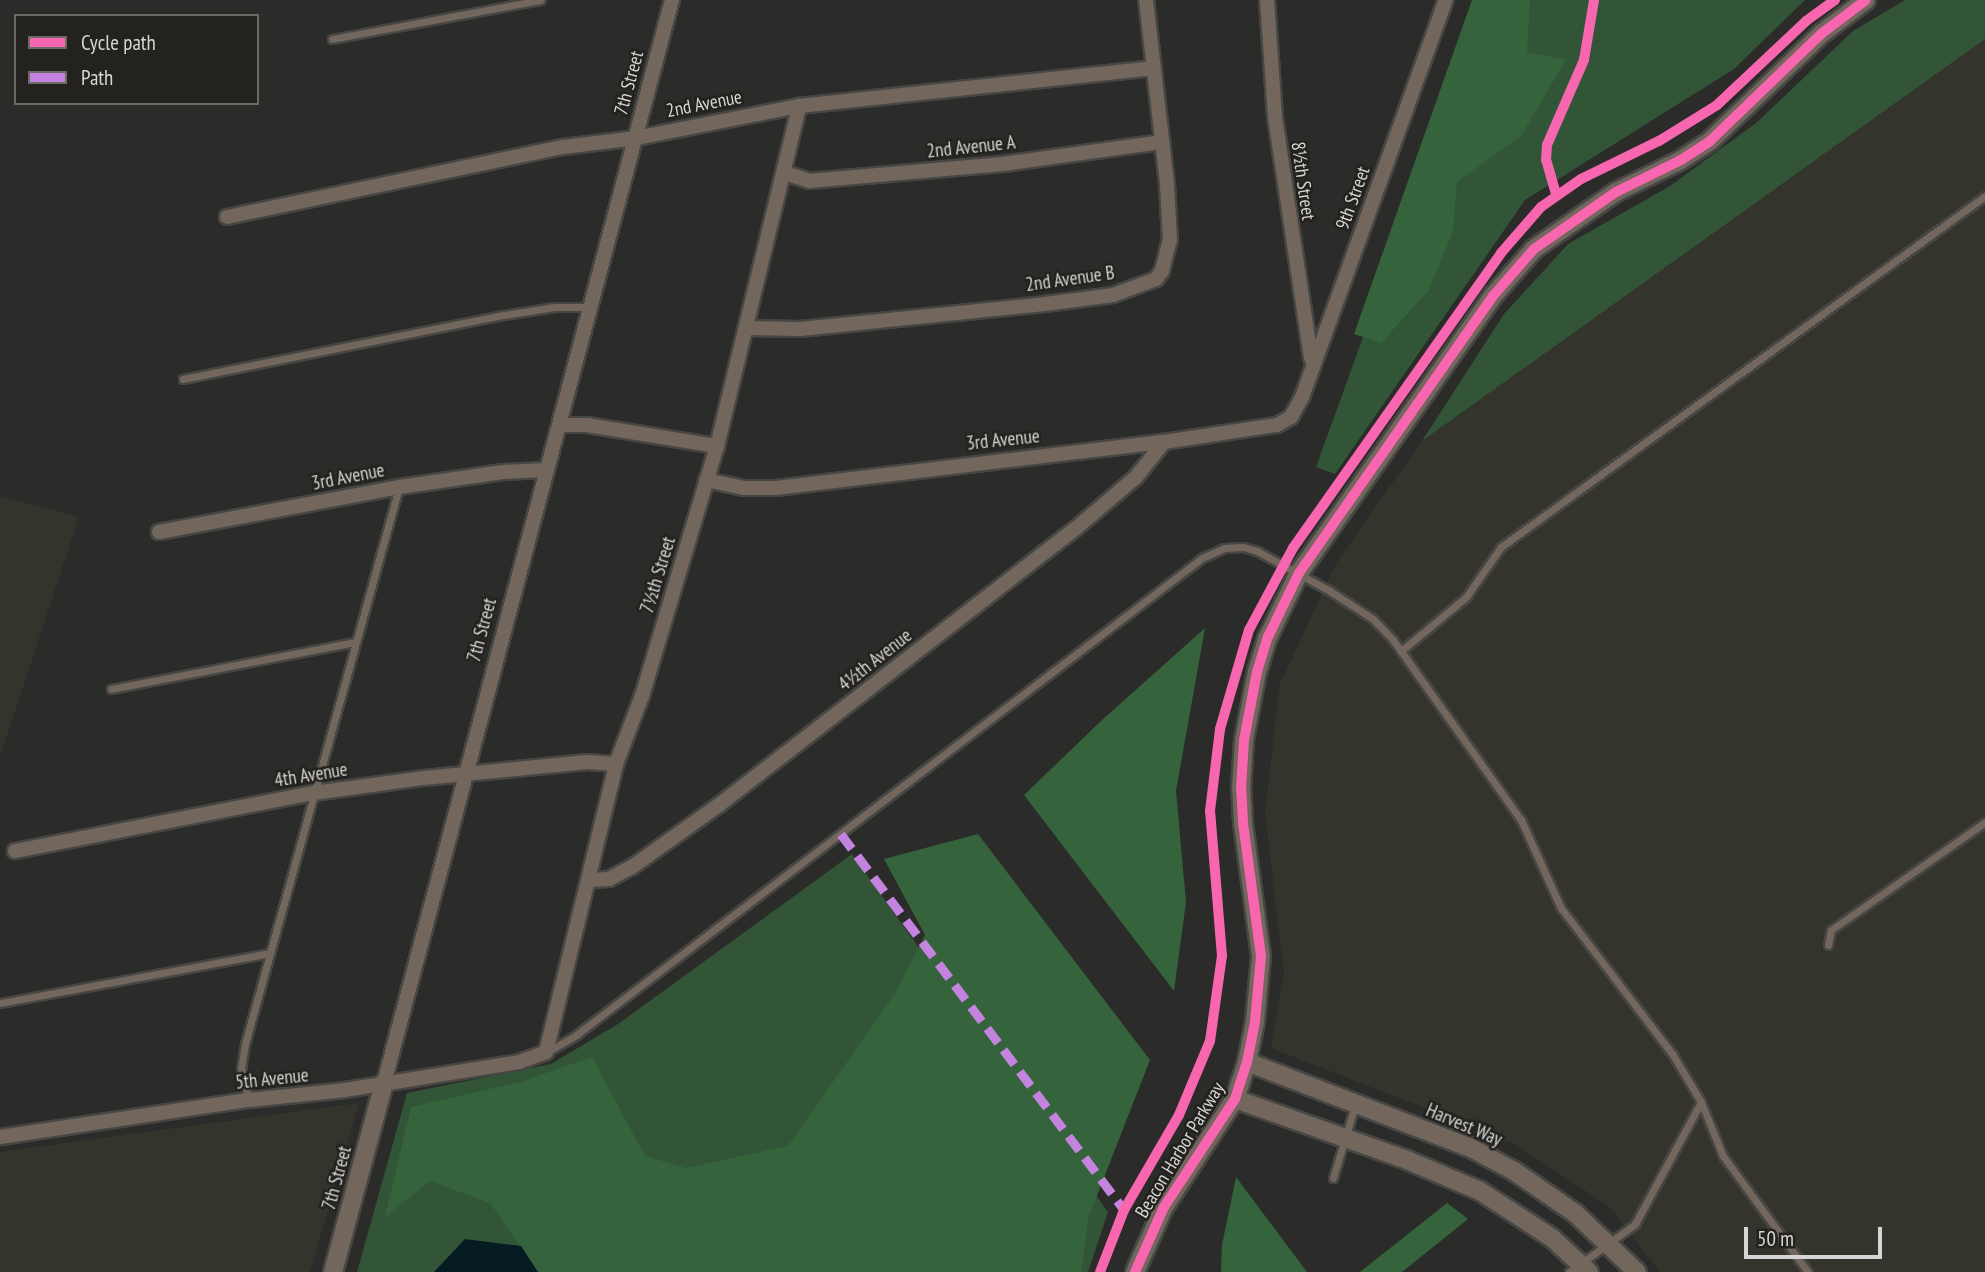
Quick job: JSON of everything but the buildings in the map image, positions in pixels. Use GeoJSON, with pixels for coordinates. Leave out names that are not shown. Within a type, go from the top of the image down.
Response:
{"type":"FeatureCollection","features":[{"type":"Feature","properties":{"kind":"street","name":"7th Street"},"geometry":{"type":"LineString","coordinates":[[333,1272],[672,0]]}},
{"type":"Feature","properties":{"kind":"street","name":"2nd Avenue B"},"geometry":{"type":"LineString","coordinates":[[746,328],[800,329],[1045,304],[1113,295],[1145,285],[1162,271],[1170,240],[1146,0]]}},
{"type":"Feature","properties":{"kind":"street","name":"8½th Street"},"geometry":{"type":"LineString","coordinates":[[1267,0],[1275,117],[1310,337],[1311,366]]}},
{"type":"Feature","properties":{"kind":"street","name":"9th Street"},"geometry":{"type":"LineString","coordinates":[[1297,409],[1446,0]]}},
{"type":"Feature","properties":{"kind":"street","name":"Beacon Harbor Parkway"},"geometry":{"type":"LineString","coordinates":[[1135,1272],[1164,1207],[1235,1099],[1247,1062],[1255,1022],[1261,956],[1243,822],[1241,789],[1244,740],[1257,672],[1268,637],[1299,573],[1493,296],[1534,249],[1616,192],[1681,160],[1710,141],[1821,34],[1866,0]]}},
{"type":"Feature","properties":{"kind":"street","name":"2nd Avenue"},"geometry":{"type":"LineString","coordinates":[[228,217],[563,147],[636,138],[799,106],[1152,68]]}},
{"type":"Feature","properties":{"kind":"street","name":"7½th Street"},"geometry":{"type":"LineString","coordinates":[[546,1052],[590,880],[616,764],[642,696],[717,446],[799,106]]}},
{"type":"Feature","properties":{"kind":"street","name":"2nd Avenue A"},"geometry":{"type":"LineString","coordinates":[[785,173],[809,181],[1003,164],[1162,142]]}},
{"type":"Feature","properties":{"kind":"street","name":"3rd Avenue"},"geometry":{"type":"LineString","coordinates":[[706,480],[743,488],[776,488],[1164,442],[1277,425],[1291,417],[1297,409]]}},
{"type":"Feature","properties":{"kind":"street"},"geometry":{"type":"LineString","coordinates":[[560,425],[587,425],[717,446]]}},
{"type":"Feature","properties":{"kind":"street","name":"4½th Avenue"},"geometry":{"type":"LineString","coordinates":[[590,880],[610,879],[632,867],[730,796],[1074,529],[1136,477],[1164,442]]}},
{"type":"Feature","properties":{"kind":"street","name":"3rd Avenue"},"geometry":{"type":"LineString","coordinates":[[159,532],[399,487],[503,472],[545,470]]}},
{"type":"Feature","properties":{"kind":"street","name":"4th Avenue"},"geometry":{"type":"LineString","coordinates":[[15,851],[314,793],[587,762],[616,764]]}},
{"type":"Feature","properties":{"kind":"street","name":"5th Avenue"},"geometry":{"type":"LineString","coordinates":[[0,1137],[519,1062],[546,1052]]}},
{"type":"Feature","properties":{"kind":"street","name":"Harvest Way"},"geometry":{"type":"LineString","coordinates":[[1247,1062],[1471,1148],[1514,1171],[1550,1193],[1610,1244],[1637,1272]]}},
{"type":"Feature","properties":{"kind":"street"},"geometry":{"type":"LineString","coordinates":[[1235,1099],[1345,1137],[1480,1191],[1552,1238],[1579,1269]]}},
{"type":"Feature","properties":{"kind":"lane"},"geometry":{"type":"LineString","coordinates":[[332,39],[540,0]]}},
{"type":"Feature","properties":{"kind":"lane"},"geometry":{"type":"LineString","coordinates":[[1401,651],[1466,597],[1501,547],[1985,195]]}},
{"type":"Feature","properties":{"kind":"lane"},"geometry":{"type":"LineString","coordinates":[[183,379],[504,315],[554,307],[591,307]]}},
{"type":"Feature","properties":{"kind":"lane"},"geometry":{"type":"LineString","coordinates":[[248,1100],[241,1069],[270,953],[399,487]]}},
{"type":"Feature","properties":{"kind":"lane"},"geometry":{"type":"LineString","coordinates":[[546,1052],[576,1035],[1202,558],[1224,548],[1243,547],[1299,573],[1373,619],[1401,651],[1521,820],[1561,908],[1673,1055],[1701,1102],[1723,1156],[1808,1272]]}},
{"type":"Feature","properties":{"kind":"lane"},"geometry":{"type":"LineString","coordinates":[[111,689],[356,642]]}},
{"type":"Feature","properties":{"kind":"lane"},"geometry":{"type":"LineString","coordinates":[[1828,945],[1831,930],[1985,822]]}},
{"type":"Feature","properties":{"kind":"lane"},"geometry":{"type":"LineString","coordinates":[[0,1003],[270,953]]}},
{"type":"Feature","properties":{"kind":"lane"},"geometry":{"type":"LineString","coordinates":[[1579,1269],[1635,1224],[1701,1102]]}},
{"type":"Feature","properties":{"kind":"lane"},"geometry":{"type":"LineString","coordinates":[[1333,1178],[1356,1104]]}},
{"type":"Feature","properties":{"kind":"shaded area"},"geometry":{"type":"Polygon","coordinates":[[[1985,39],[1985,1272],[1660,1272],[1610,1207],[1512,1142],[1271,1048],[1284,974],[1265,812],[1280,684],[1337,562],[1422,441],[1985,39]]]}},
{"type":"Feature","properties":{"kind":"shaded area"},"geometry":{"type":"Polygon","coordinates":[[[0,496],[79,517],[0,756],[0,496]]]}},
{"type":"Feature","properties":{"kind":"shaded area"},"geometry":{"type":"Polygon","coordinates":[[[359,1103],[310,1272],[0,1272],[0,1152],[359,1103]]]}},
{"type":"Feature","properties":{"kind":"green space"},"geometry":{"type":"Polygon","coordinates":[[[1472,0],[1530,0],[1527,52],[1566,60],[1521,136],[1457,182],[1453,231],[1429,290],[1381,343],[1354,334],[1472,0]]]}},
{"type":"Feature","properties":{"kind":"green space"},"geometry":{"type":"Polygon","coordinates":[[[1485,0],[1805,0],[1734,69],[1525,200],[1335,474],[1316,467],[1485,0]]]}},
{"type":"Feature","properties":{"kind":"green space"},"geometry":{"type":"Polygon","coordinates":[[[1905,0],[1985,0],[1985,39],[1422,441],[1504,314],[1568,244],[1670,186],[1756,123],[1853,31],[1905,0]]]}},
{"type":"Feature","properties":{"kind":"green space"},"geometry":{"type":"Polygon","coordinates":[[[1205,628],[1176,791],[1186,902],[1174,991],[1024,795],[1101,721],[1205,628]]]}},
{"type":"Feature","properties":{"kind":"green space"},"geometry":{"type":"Polygon","coordinates":[[[978,834],[1150,1060],[1089,1216],[1081,1272],[538,1272],[490,1203],[430,1181],[385,1217],[411,1107],[520,1082],[592,1057],[645,1156],[686,1168],[788,1146],[896,992],[925,935],[884,859],[978,834]]]}},
{"type":"Feature","properties":{"kind":"green space"},"geometry":{"type":"Polygon","coordinates":[[[852,854],[1108,1212],[1088,1272],[357,1272],[407,1093],[551,1064],[618,1024],[852,854]]]}},
{"type":"Feature","properties":{"kind":"green space"},"geometry":{"type":"Polygon","coordinates":[[[1236,1177],[1307,1272],[1221,1272],[1222,1245],[1236,1177]]]}},
{"type":"Feature","properties":{"kind":"green space"},"geometry":{"type":"Polygon","coordinates":[[[1447,1203],[1468,1219],[1402,1272],[1360,1272],[1447,1203]]]}},
{"type":"Feature","properties":{"kind":"water"},"geometry":{"type":"Polygon","coordinates":[[[465,1239],[521,1246],[538,1272],[434,1272],[465,1239]]]}},
{"type":"Feature","properties":{"kind":"marked path"},"geometry":{"type":"LineString","coordinates":[[841,834],[1124,1210]]}},
{"type":"Feature","properties":{"kind":"cycle path"},"geometry":{"type":"LineString","coordinates":[[1556,194],[1546,160],[1547,145],[1584,60],[1594,0]]}},
{"type":"Feature","properties":{"kind":"cycle path"},"geometry":{"type":"LineString","coordinates":[[1100,1272],[1124,1210],[1179,1115],[1210,1041],[1222,956],[1210,811],[1220,729],[1249,630],[1293,548],[1501,253],[1541,207],[1581,179],[1659,141],[1717,105],[1806,21],[1835,0]]}},
{"type":"Feature","properties":{"kind":"cycle path"},"geometry":{"type":"LineString","coordinates":[[1135,1272],[1164,1207],[1235,1099],[1247,1062],[1255,1022],[1261,956],[1243,822],[1241,789],[1244,740],[1257,672],[1268,637],[1299,573],[1493,296],[1534,249],[1616,192],[1681,160],[1710,141],[1821,34],[1866,0]]}}]}
